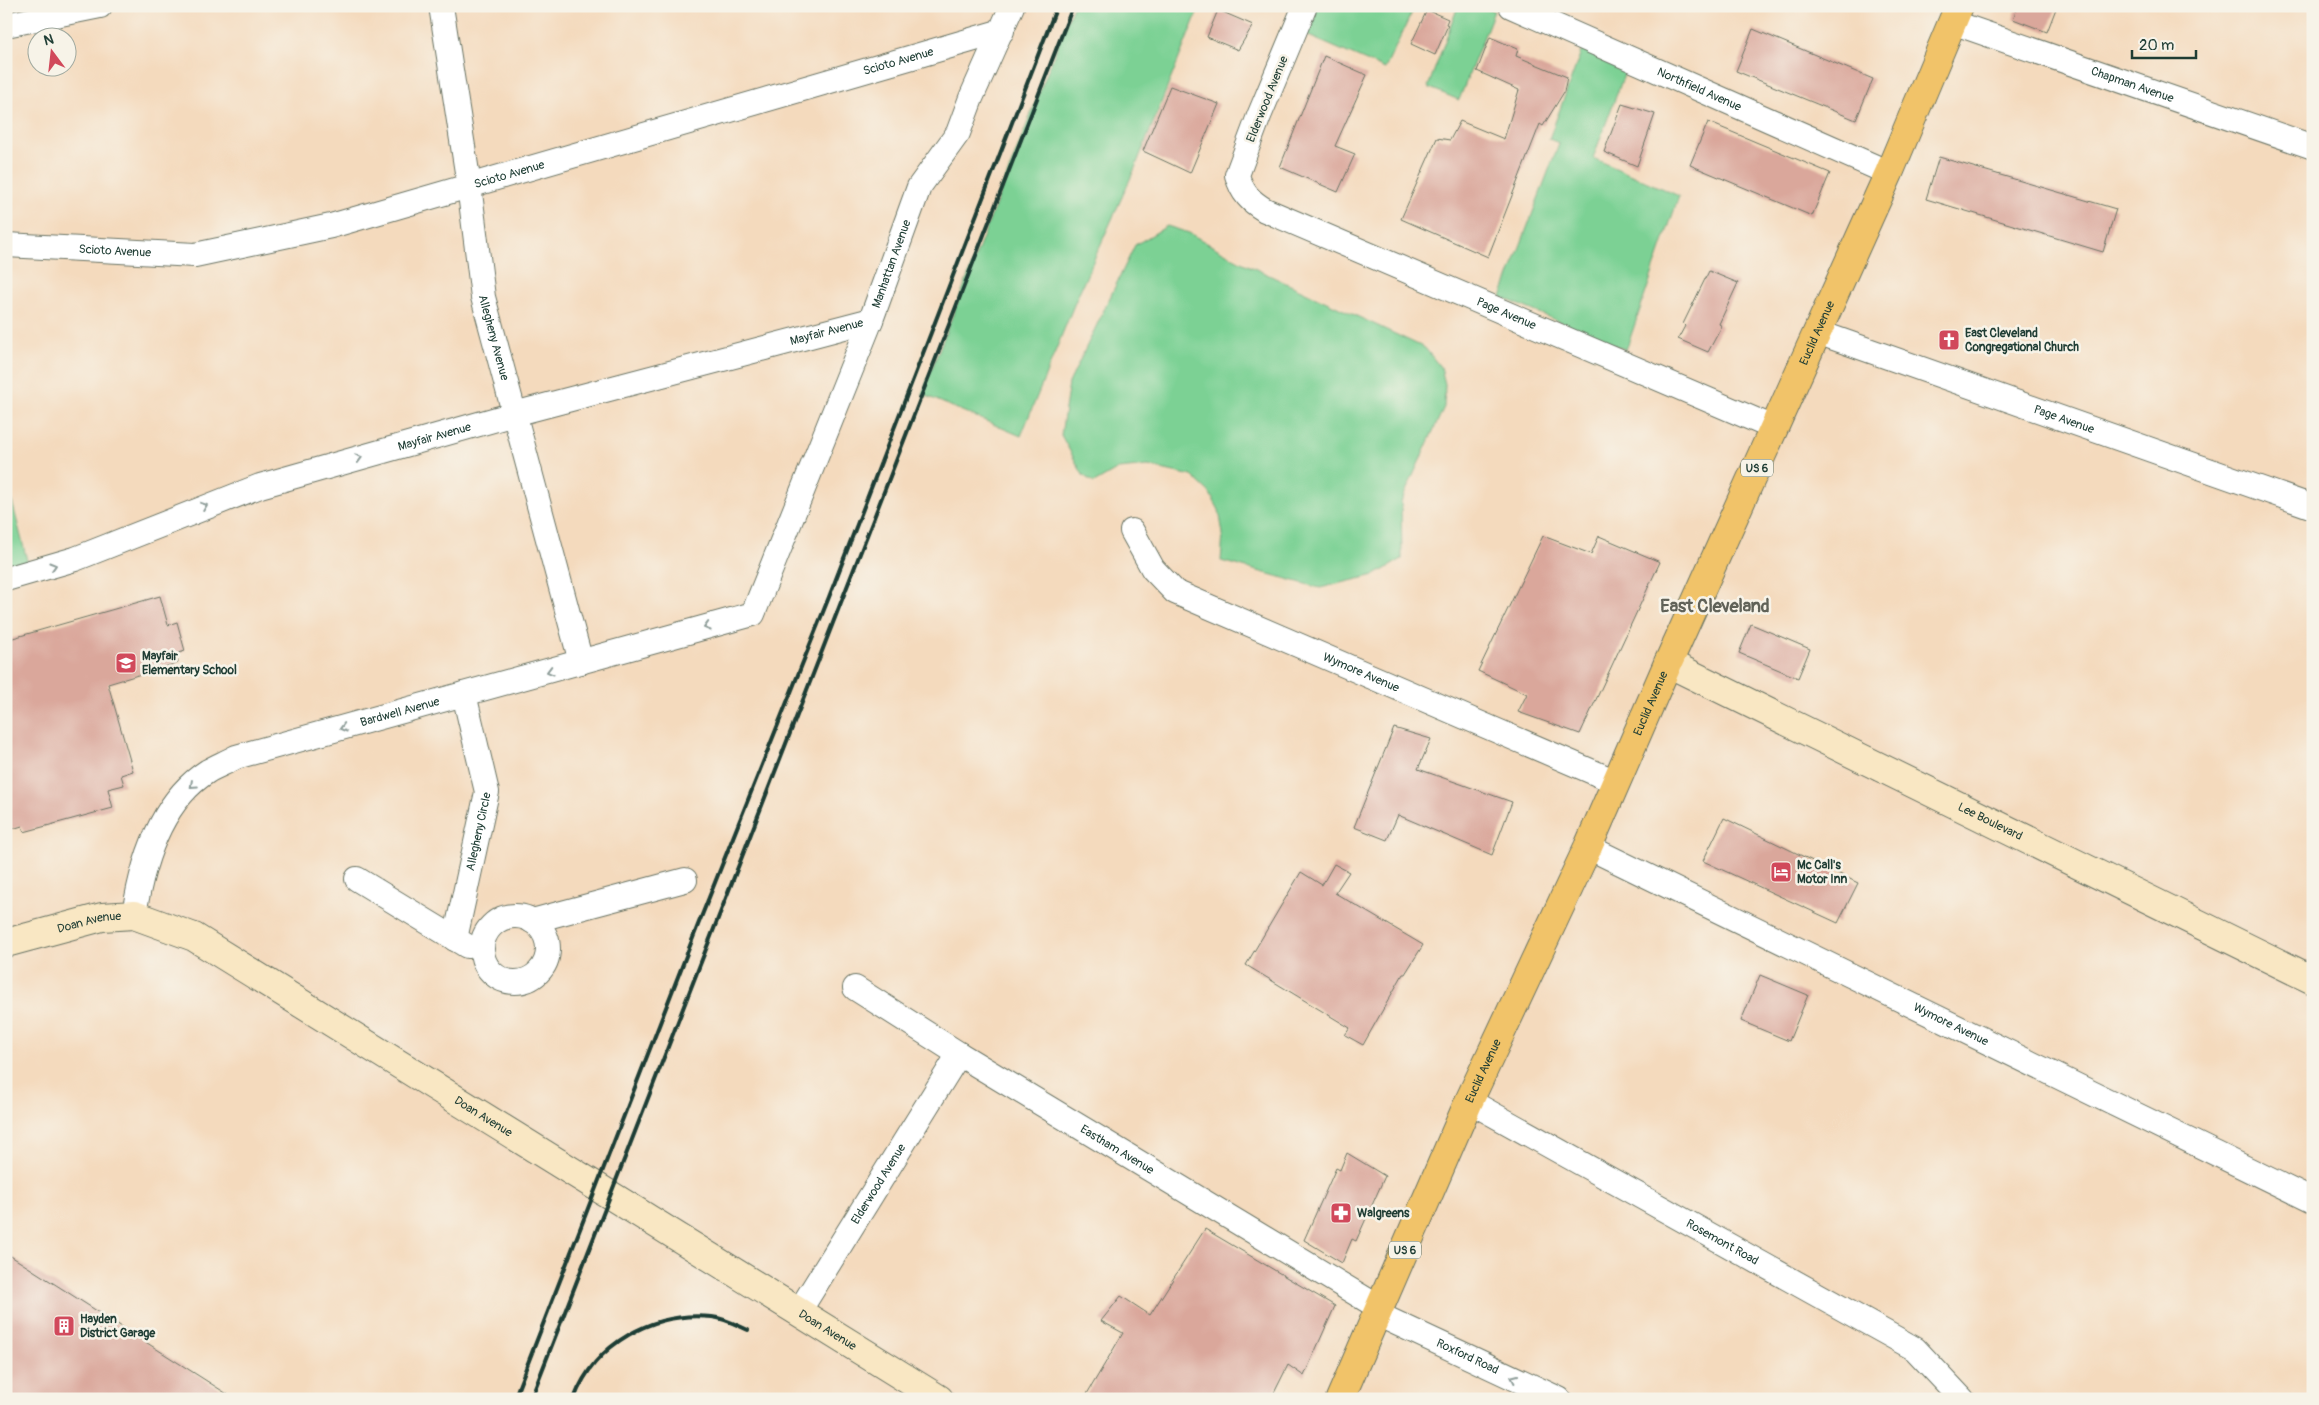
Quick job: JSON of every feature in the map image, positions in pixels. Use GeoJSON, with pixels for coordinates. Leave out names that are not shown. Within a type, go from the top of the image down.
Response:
{"type":"FeatureCollection","features":[{"type":"Feature","properties":{"kind":"main road","name":"Euclid Avenue"},"geometry":{"type":"LineString","coordinates":[[1340,1399],[1469,1101],[1588,847],[1668,663],[1889,172],[1956,14]]}},
{"type":"Feature","properties":{"kind":"street"},"geometry":{"type":"LineString","coordinates":[[6,25],[100,6]]}},
{"type":"Feature","properties":{"kind":"street","name":"Allegheny Avenue"},"geometry":{"type":"LineString","coordinates":[[441,6],[469,185],[483,297],[581,662]]}},
{"type":"Feature","properties":{"kind":"street","name":"Manhattan Avenue"},"geometry":{"type":"LineString","coordinates":[[753,614],[871,320],[919,187],[958,133],[971,98],[1012,6]]}},
{"type":"Feature","properties":{"kind":"street","name":"Elderwood Avenue"},"geometry":{"type":"LineString","coordinates":[[1244,193],[1237,175],[1305,6]]}},
{"type":"Feature","properties":{"kind":"street","name":"Northfield Avenue"},"geometry":{"type":"LineString","coordinates":[[1511,6],[1889,172]]}},
{"type":"Feature","properties":{"kind":"street","name":"Chapman Avenue"},"geometry":{"type":"LineString","coordinates":[[1956,14],[2313,147]]}},
{"type":"Feature","properties":{"kind":"street","name":"Scioto Avenue"},"geometry":{"type":"LineString","coordinates":[[6,245],[195,255],[331,226],[1002,31]]}},
{"type":"Feature","properties":{"kind":"street","name":"Page Avenue"},"geometry":{"type":"LineString","coordinates":[[1244,193],[1254,203],[1266,210],[1774,428]]}},
{"type":"Feature","properties":{"kind":"street","name":"Mayfair Avenue"},"geometry":{"type":"LineString","coordinates":[[6,579],[75,559],[260,486],[514,414],[871,320]]}},
{"type":"Feature","properties":{"kind":"street","name":"Page Avenue"},"geometry":{"type":"LineString","coordinates":[[1817,332],[2313,506]]}},
{"type":"Feature","properties":{"kind":"street","name":"Wymore Avenue"},"geometry":{"type":"LineString","coordinates":[[1132,531],[1153,569],[1175,592],[1616,782]]}},
{"type":"Feature","properties":{"kind":"street","name":"Bardwell Avenue"},"geometry":{"type":"LineString","coordinates":[[134,915],[139,887],[160,826],[179,797],[207,772],[236,757],[753,614]]}},
{"type":"Feature","properties":{"kind":"street","name":"Lee Boulevard"},"geometry":{"type":"LineString","coordinates":[[1668,663],[2313,980]]}},
{"type":"Feature","properties":{"kind":"street","name":"Allegheny Circle"},"geometry":{"type":"LineString","coordinates":[[455,939],[487,792],[464,694]]}},
{"type":"Feature","properties":{"kind":"street","name":"Wymore Avenue"},"geometry":{"type":"LineString","coordinates":[[1588,847],[2313,1200]]}},
{"type":"Feature","properties":{"kind":"street"},"geometry":{"type":"LineString","coordinates":[[357,879],[483,956]]}},
{"type":"Feature","properties":{"kind":"street"},"geometry":{"type":"LineString","coordinates":[[532,921],[685,880]]}},
{"type":"Feature","properties":{"kind":"street","name":"Doan Avenue"},"geometry":{"type":"LineString","coordinates":[[6,943],[102,917],[134,915],[194,937],[939,1399]]}},
{"type":"Feature","properties":{"kind":"street"},"geometry":{"type":"LineString","coordinates":[[512,916],[532,921],[546,936],[548,946],[548,956],[537,974],[528,980],[517,982],[505,980],[495,975],[488,967],[483,956],[482,945],[492,925],[512,916]]}},
{"type":"Feature","properties":{"kind":"street","name":"Eastham Avenue"},"geometry":{"type":"LineString","coordinates":[[855,988],[959,1054],[1378,1311]]}},
{"type":"Feature","properties":{"kind":"street","name":"Elderwood Avenue"},"geometry":{"type":"LineString","coordinates":[[798,1313],[959,1054]]}},
{"type":"Feature","properties":{"kind":"street","name":"Rosemont Road"},"geometry":{"type":"LineString","coordinates":[[1469,1101],[1915,1349],[1962,1399]]}},
{"type":"Feature","properties":{"kind":"street","name":"Roxford Road"},"geometry":{"type":"LineString","coordinates":[[1378,1311],[1559,1399]]}},
{"type":"Feature","properties":{"kind":"green space"},"geometry":{"type":"Polygon","coordinates":[[[1073,6],[1200,6],[1135,168],[1078,295],[1021,436],[922,394],[1073,6]]]}},
{"type":"Feature","properties":{"kind":"green space"},"geometry":{"type":"Polygon","coordinates":[[[1316,6],[1415,6],[1385,69],[1304,34],[1316,6]]]}},
{"type":"Feature","properties":{"kind":"green space"},"geometry":{"type":"Polygon","coordinates":[[[1458,6],[1483,6],[1494,11],[1459,100],[1428,87],[1458,6]]]}},
{"type":"Feature","properties":{"kind":"green space"},"geometry":{"type":"Polygon","coordinates":[[[1582,49],[1627,67],[1593,158],[1679,196],[1626,350],[1501,297],[1559,143],[1549,139],[1582,49]]]}},
{"type":"Feature","properties":{"kind":"green space"},"geometry":{"type":"Polygon","coordinates":[[[1167,226],[1189,233],[1241,262],[1425,348],[1441,368],[1445,384],[1444,407],[1401,502],[1402,559],[1375,575],[1320,588],[1221,561],[1223,534],[1219,510],[1209,492],[1192,476],[1148,466],[1118,469],[1094,483],[1083,475],[1061,435],[1069,383],[1135,245],[1167,226]]]}},
{"type":"Feature","properties":{"kind":"green space"},"geometry":{"type":"Polygon","coordinates":[[[6,478],[30,572],[6,579],[6,478]]]}},
{"type":"Feature","properties":{"kind":"building"},"geometry":{"type":"Polygon","coordinates":[[[2018,6],[2057,6],[2047,32],[2013,19],[2018,6]]]}},
{"type":"Feature","properties":{"kind":"building"},"geometry":{"type":"Polygon","coordinates":[[[1218,10],[1253,25],[1238,50],[1207,37],[1218,10]]]}},
{"type":"Feature","properties":{"kind":"building"},"geometry":{"type":"Polygon","coordinates":[[[1427,10],[1448,19],[1446,24],[1448,25],[1435,55],[1411,44],[1427,10]]]}},
{"type":"Feature","properties":{"kind":"building"},"geometry":{"type":"Polygon","coordinates":[[[1753,29],[1873,79],[1856,120],[1736,71],[1753,29]]]}},
{"type":"Feature","properties":{"kind":"building"},"geometry":{"type":"Polygon","coordinates":[[[1490,37],[1518,49],[1516,56],[1567,77],[1564,92],[1543,126],[1540,124],[1488,257],[1401,219],[1437,138],[1450,140],[1460,121],[1504,139],[1519,90],[1477,71],[1490,37]]]}},
{"type":"Feature","properties":{"kind":"building"},"geometry":{"type":"Polygon","coordinates":[[[1324,56],[1367,75],[1335,146],[1355,154],[1338,192],[1280,167],[1324,56]]]}},
{"type":"Feature","properties":{"kind":"building"},"geometry":{"type":"Polygon","coordinates":[[[1170,86],[1219,104],[1190,173],[1143,151],[1170,86]]]}},
{"type":"Feature","properties":{"kind":"building"},"geometry":{"type":"Polygon","coordinates":[[[1622,104],[1655,114],[1637,166],[1604,152],[1622,104]]]}},
{"type":"Feature","properties":{"kind":"building"},"geometry":{"type":"Polygon","coordinates":[[[1708,122],[1830,173],[1812,216],[1690,165],[1708,122]]]}},
{"type":"Feature","properties":{"kind":"building"},"geometry":{"type":"Polygon","coordinates":[[[1939,157],[2116,209],[2103,252],[1926,199],[1939,157]]]}},
{"type":"Feature","properties":{"kind":"building"},"geometry":{"type":"Polygon","coordinates":[[[1709,271],[1738,283],[1719,324],[1722,326],[1708,352],[1678,339],[1685,326],[1683,324],[1709,271]]]}},
{"type":"Feature","properties":{"kind":"building"},"geometry":{"type":"Polygon","coordinates":[[[1543,536],[1591,554],[1599,536],[1660,562],[1580,734],[1518,712],[1527,694],[1478,671],[1543,536]]]}},
{"type":"Feature","properties":{"kind":"building"},"geometry":{"type":"Polygon","coordinates":[[[160,596],[168,625],[177,622],[185,651],[176,654],[178,663],[108,684],[133,771],[121,775],[124,785],[108,789],[113,808],[24,832],[22,826],[6,831],[6,640],[160,596]]]}},
{"type":"Feature","properties":{"kind":"building"},"geometry":{"type":"Polygon","coordinates":[[[1751,624],[1810,649],[1798,678],[1739,653],[1751,624]]]}},
{"type":"Feature","properties":{"kind":"building"},"geometry":{"type":"Polygon","coordinates":[[[1394,728],[1431,739],[1418,769],[1512,802],[1492,855],[1398,815],[1387,840],[1354,827],[1394,728]]]}},
{"type":"Feature","properties":{"kind":"building","name":"Mc Call's Motor Inn"},"geometry":{"type":"Polygon","coordinates":[[[1724,818],[1858,883],[1838,923],[1703,861],[1724,818]]]}},
{"type":"Feature","properties":{"kind":"building"},"geometry":{"type":"Polygon","coordinates":[[[1334,864],[1349,872],[1335,893],[1423,945],[1405,974],[1403,974],[1363,1045],[1345,1035],[1350,1028],[1246,965],[1301,872],[1322,885],[1334,864]]]}},
{"type":"Feature","properties":{"kind":"building"},"geometry":{"type":"Polygon","coordinates":[[[1760,975],[1808,995],[1789,1041],[1741,1021],[1760,975]]]}},
{"type":"Feature","properties":{"kind":"building"},"geometry":{"type":"Polygon","coordinates":[[[1347,1153],[1385,1176],[1356,1241],[1352,1239],[1342,1263],[1304,1240],[1336,1168],[1340,1170],[1347,1153]]]}},
{"type":"Feature","properties":{"kind":"building"},"geometry":{"type":"Polygon","coordinates":[[[1205,1229],[1335,1306],[1304,1376],[1288,1365],[1271,1399],[1084,1399],[1123,1333],[1101,1321],[1121,1296],[1150,1315],[1205,1229]]]}},
{"type":"Feature","properties":{"kind":"building","name":"Hayden District Garage"},"geometry":{"type":"Polygon","coordinates":[[[6,1253],[235,1399],[6,1399],[6,1253]]]}},
{"type":"Feature","properties":{"kind":"railway"},"geometry":{"type":"LineString","coordinates":[[514,1399],[698,925],[829,597],[1057,6]]}},
{"type":"Feature","properties":{"kind":"railway"},"geometry":{"type":"LineString","coordinates":[[531,1399],[1073,6]]}},
{"type":"Feature","properties":{"kind":"railway"},"geometry":{"type":"LineString","coordinates":[[574,1399],[584,1379],[596,1362],[611,1347],[629,1335],[648,1326],[668,1319],[712,1317],[726,1320],[748,1330]]}},
{"type":"Feature","properties":{"kind":"place","name":"East Cleveland Congregational Church"},"geometry":{"type":"Point","coordinates":[1949,340]}},
{"type":"Feature","properties":{"kind":"place","name":"Mayfair Elementary School"},"geometry":{"type":"Point","coordinates":[126,663]}},
{"type":"Feature","properties":{"kind":"place","name":"Mc Call's Motor Inn"},"geometry":{"type":"Point","coordinates":[1781,872]}},
{"type":"Feature","properties":{"kind":"place","name":"Walgreens"},"geometry":{"type":"Point","coordinates":[1341,1213]}},
{"type":"Feature","properties":{"kind":"place","name":"Hayden District Garage"},"geometry":{"type":"Point","coordinates":[64,1326]}},
{"type":"Feature","properties":{"kind":"district","name":"East Cleveland"},"geometry":{"type":"Point","coordinates":[1715,606]}}]}
